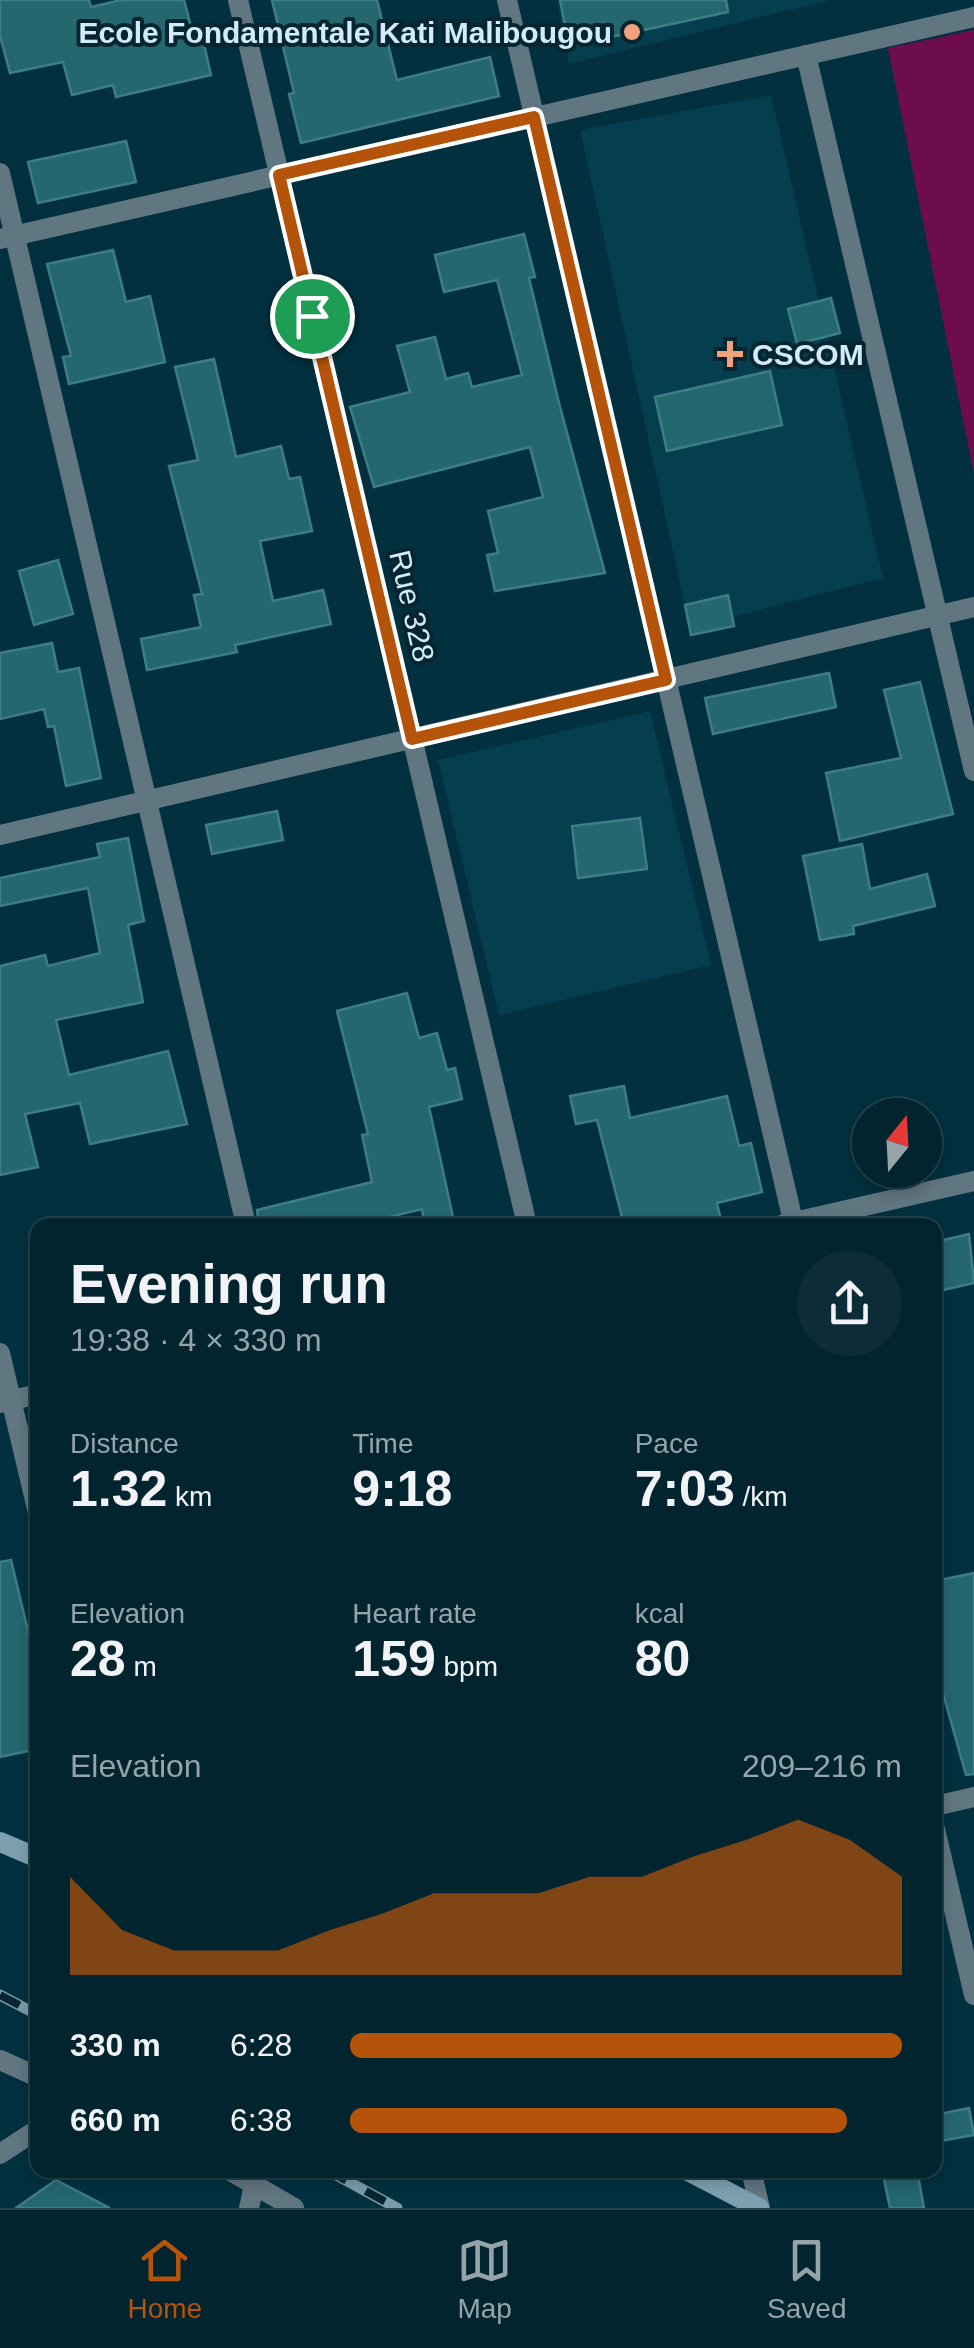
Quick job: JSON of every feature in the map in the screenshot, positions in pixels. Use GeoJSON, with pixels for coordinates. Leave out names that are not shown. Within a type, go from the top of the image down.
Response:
{"type":"FeatureCollection","features":[{"type":"Feature","properties":{"kind":"street","name":"Rue 328"},"geometry":{"type":"LineString","coordinates":[[238,0],[526,1218]]}},
{"type":"Feature","properties":{"kind":"street"},"geometry":{"type":"LineString","coordinates":[[507,0],[788,1218]]}},
{"type":"Feature","properties":{"kind":"street"},"geometry":{"type":"LineString","coordinates":[[7,237],[974,17]]}},
{"type":"Feature","properties":{"kind":"street"},"geometry":{"type":"LineString","coordinates":[[806,55],[974,771]]}},
{"type":"Feature","properties":{"kind":"street"},"geometry":{"type":"LineString","coordinates":[[0,173],[7,237],[147,801],[244,1218]]}},
{"type":"Feature","properties":{"kind":"street"},"geometry":{"type":"LineString","coordinates":[[0,836],[974,608]]}},
{"type":"Feature","properties":{"kind":"street"},"geometry":{"type":"LineString","coordinates":[[815,1218],[974,1181]]}},
{"type":"Feature","properties":{"kind":"street"},"geometry":{"type":"LineString","coordinates":[[0,1352],[6,1402],[30,1485]]}},
{"type":"Feature","properties":{"kind":"street"},"geometry":{"type":"LineString","coordinates":[[942,1804],[974,1797]]}},
{"type":"Feature","properties":{"kind":"street"},"geometry":{"type":"LineString","coordinates":[[0,1842],[30,1855]]}},
{"type":"Feature","properties":{"kind":"street"},"geometry":{"type":"LineString","coordinates":[[942,1859],[974,1996]]}},
{"type":"Feature","properties":{"kind":"street"},"geometry":{"type":"LineString","coordinates":[[0,2060],[30,2073]]}},
{"type":"Feature","properties":{"kind":"street"},"geometry":{"type":"LineString","coordinates":[[0,2154],[30,2134]]}},
{"type":"Feature","properties":{"kind":"street"},"geometry":{"type":"LineString","coordinates":[[242,2178],[294,2208]]}},
{"type":"Feature","properties":{"kind":"street"},"geometry":{"type":"LineString","coordinates":[[702,2178],[760,2208]]}},
{"type":"Feature","properties":{"kind":"street"},"geometry":{"type":"LineString","coordinates":[[753,2178],[760,2208]]}},
{"type":"Feature","properties":{"kind":"street"},"geometry":{"type":"LineString","coordinates":[[249,2208],[254,2185]]}},
{"type":"Feature","properties":{"kind":"street"},"geometry":{"type":"LineString","coordinates":[[254,2185],[270,2208]]}},
{"type":"Feature","properties":{"kind":"shaded area","name":"Ecole Fondamentale Kati Malibougou"},"geometry":{"type":"Polygon","coordinates":[[[557,0],[831,0],[569,64],[557,0]]]}},
{"type":"Feature","properties":{"kind":"shaded area"},"geometry":{"type":"Polygon","coordinates":[[[974,30],[974,475],[888,48],[974,30]]]}},
{"type":"Feature","properties":{"kind":"shaded area","name":"CSCOM"},"geometry":{"type":"Polygon","coordinates":[[[771,95],[883,578],[690,628],[580,130],[771,95]]]}},
{"type":"Feature","properties":{"kind":"shaded area"},"geometry":{"type":"Polygon","coordinates":[[[650,711],[711,965],[499,1015],[438,760],[650,711]]]}},
{"type":"Feature","properties":{"kind":"building"},"geometry":{"type":"Polygon","coordinates":[[[0,0],[89,0],[91,7],[121,0],[184,0],[194,38],[202,36],[211,75],[116,97],[113,85],[72,95],[63,62],[10,73],[0,36],[0,0]]]}},
{"type":"Feature","properties":{"kind":"building"},"geometry":{"type":"Polygon","coordinates":[[[272,0],[377,0],[397,80],[490,57],[499,96],[301,143],[289,94],[294,93],[272,0]]]}},
{"type":"Feature","properties":{"kind":"building"},"geometry":{"type":"Polygon","coordinates":[[[560,0],[726,0],[728,12],[569,46],[560,0]]]}},
{"type":"Feature","properties":{"kind":"building"},"geometry":{"type":"Polygon","coordinates":[[[126,141],[136,182],[38,203],[28,162],[126,141]]]}},
{"type":"Feature","properties":{"kind":"building"},"geometry":{"type":"Polygon","coordinates":[[[524,234],[535,277],[529,278],[605,573],[495,591],[487,555],[498,553],[488,511],[543,497],[530,447],[374,487],[350,407],[410,392],[397,346],[435,337],[446,379],[468,373],[472,387],[522,375],[497,280],[444,292],[435,255],[524,234]]]}},
{"type":"Feature","properties":{"kind":"building"},"geometry":{"type":"Polygon","coordinates":[[[113,250],[126,302],[150,296],[165,362],[69,384],[63,357],[71,356],[47,264],[113,250]]]}},
{"type":"Feature","properties":{"kind":"building"},"geometry":{"type":"Polygon","coordinates":[[[831,298],[840,333],[797,344],[788,309],[831,298]]]}},
{"type":"Feature","properties":{"kind":"building"},"geometry":{"type":"Polygon","coordinates":[[[214,359],[236,457],[281,446],[289,479],[300,477],[312,531],[260,541],[273,601],[323,590],[331,624],[235,645],[237,652],[147,670],[141,639],[201,627],[194,595],[202,594],[169,466],[198,460],[175,367],[214,359]]]}},
{"type":"Feature","properties":{"kind":"building"},"geometry":{"type":"Polygon","coordinates":[[[770,371],[782,425],[667,451],[655,397],[770,371]]]}},
{"type":"Feature","properties":{"kind":"building"},"geometry":{"type":"Polygon","coordinates":[[[58,560],[73,614],[34,625],[19,571],[58,560]]]}},
{"type":"Feature","properties":{"kind":"building"},"geometry":{"type":"Polygon","coordinates":[[[728,595],[734,626],[691,635],[685,605],[728,595]]]}},
{"type":"Feature","properties":{"kind":"building"},"geometry":{"type":"Polygon","coordinates":[[[52,643],[58,672],[79,668],[101,778],[66,786],[54,726],[48,727],[44,709],[0,719],[0,653],[52,643]]]}},
{"type":"Feature","properties":{"kind":"building"},"geometry":{"type":"Polygon","coordinates":[[[829,673],[836,707],[713,734],[705,698],[829,673]]]}},
{"type":"Feature","properties":{"kind":"building"},"geometry":{"type":"Polygon","coordinates":[[[920,682],[953,814],[840,841],[826,773],[901,758],[884,690],[920,682]]]}},
{"type":"Feature","properties":{"kind":"building"},"geometry":{"type":"Polygon","coordinates":[[[277,811],[283,840],[212,854],[206,825],[277,811]]]}},
{"type":"Feature","properties":{"kind":"building"},"geometry":{"type":"Polygon","coordinates":[[[640,818],[647,869],[578,878],[572,826],[640,818]]]}},
{"type":"Feature","properties":{"kind":"building"},"geometry":{"type":"Polygon","coordinates":[[[128,838],[144,921],[128,925],[143,1002],[56,1020],[69,1075],[168,1051],[187,1124],[90,1144],[80,1103],[25,1114],[38,1167],[0,1175],[0,966],[45,955],[48,966],[100,953],[88,888],[0,906],[0,878],[100,857],[97,844],[128,838]]]}},
{"type":"Feature","properties":{"kind":"building"},"geometry":{"type":"Polygon","coordinates":[[[862,844],[870,889],[927,874],[935,906],[853,926],[854,934],[820,940],[803,856],[862,844]]]}},
{"type":"Feature","properties":{"kind":"building"},"geometry":{"type":"Polygon","coordinates":[[[407,993],[419,1038],[437,1033],[447,1070],[455,1068],[462,1099],[429,1107],[453,1217],[423,1218],[422,1209],[385,1218],[258,1218],[257,1210],[372,1182],[362,1135],[368,1134],[337,1011],[407,993]]]}},
{"type":"Feature","properties":{"kind":"building"},"geometry":{"type":"Polygon","coordinates":[[[624,1086],[630,1118],[727,1096],[739,1146],[751,1143],[762,1192],[717,1203],[720,1218],[622,1218],[597,1120],[576,1124],[570,1096],[624,1086]]]}},
{"type":"Feature","properties":{"kind":"building"},"geometry":{"type":"Polygon","coordinates":[[[969,1234],[974,1283],[942,1290],[942,1240],[969,1234]]]}},
{"type":"Feature","properties":{"kind":"building"},"geometry":{"type":"Polygon","coordinates":[[[11,1560],[30,1639],[30,1751],[0,1757],[0,1562],[11,1560]]]}},
{"type":"Feature","properties":{"kind":"building"},"geometry":{"type":"Polygon","coordinates":[[[974,1573],[974,1774],[966,1775],[942,1690],[942,1580],[974,1573]]]}},
{"type":"Feature","properties":{"kind":"building"},"geometry":{"type":"Polygon","coordinates":[[[969,2108],[974,2135],[942,2141],[942,2114],[969,2108]]]}},
{"type":"Feature","properties":{"kind":"building"},"geometry":{"type":"Polygon","coordinates":[[[884,2178],[918,2178],[924,2208],[890,2208],[884,2178]]]}},
{"type":"Feature","properties":{"kind":"building"},"geometry":{"type":"Polygon","coordinates":[[[56,2180],[110,2208],[16,2208],[56,2180]]]}},
{"type":"Feature","properties":{"kind":"railway"},"geometry":{"type":"LineString","coordinates":[[0,1995],[30,2011]]}},
{"type":"Feature","properties":{"kind":"railway"},"geometry":{"type":"LineString","coordinates":[[342,2178],[397,2208]]}},
{"type":"Feature","properties":{"kind":"place","name":"Ecole Fondamentale Kati Malibougou"},"geometry":{"type":"Point","coordinates":[632,32]}},
{"type":"Feature","properties":{"kind":"place","name":"CSCOM"},"geometry":{"type":"Point","coordinates":[730,354]}},
{"type":"Feature","properties":{"kind":"route"},"geometry":{"type":"LineString","coordinates":[[534,117],[666,680],[412,739],[312,316],[279,175],[534,117]]}}]}
